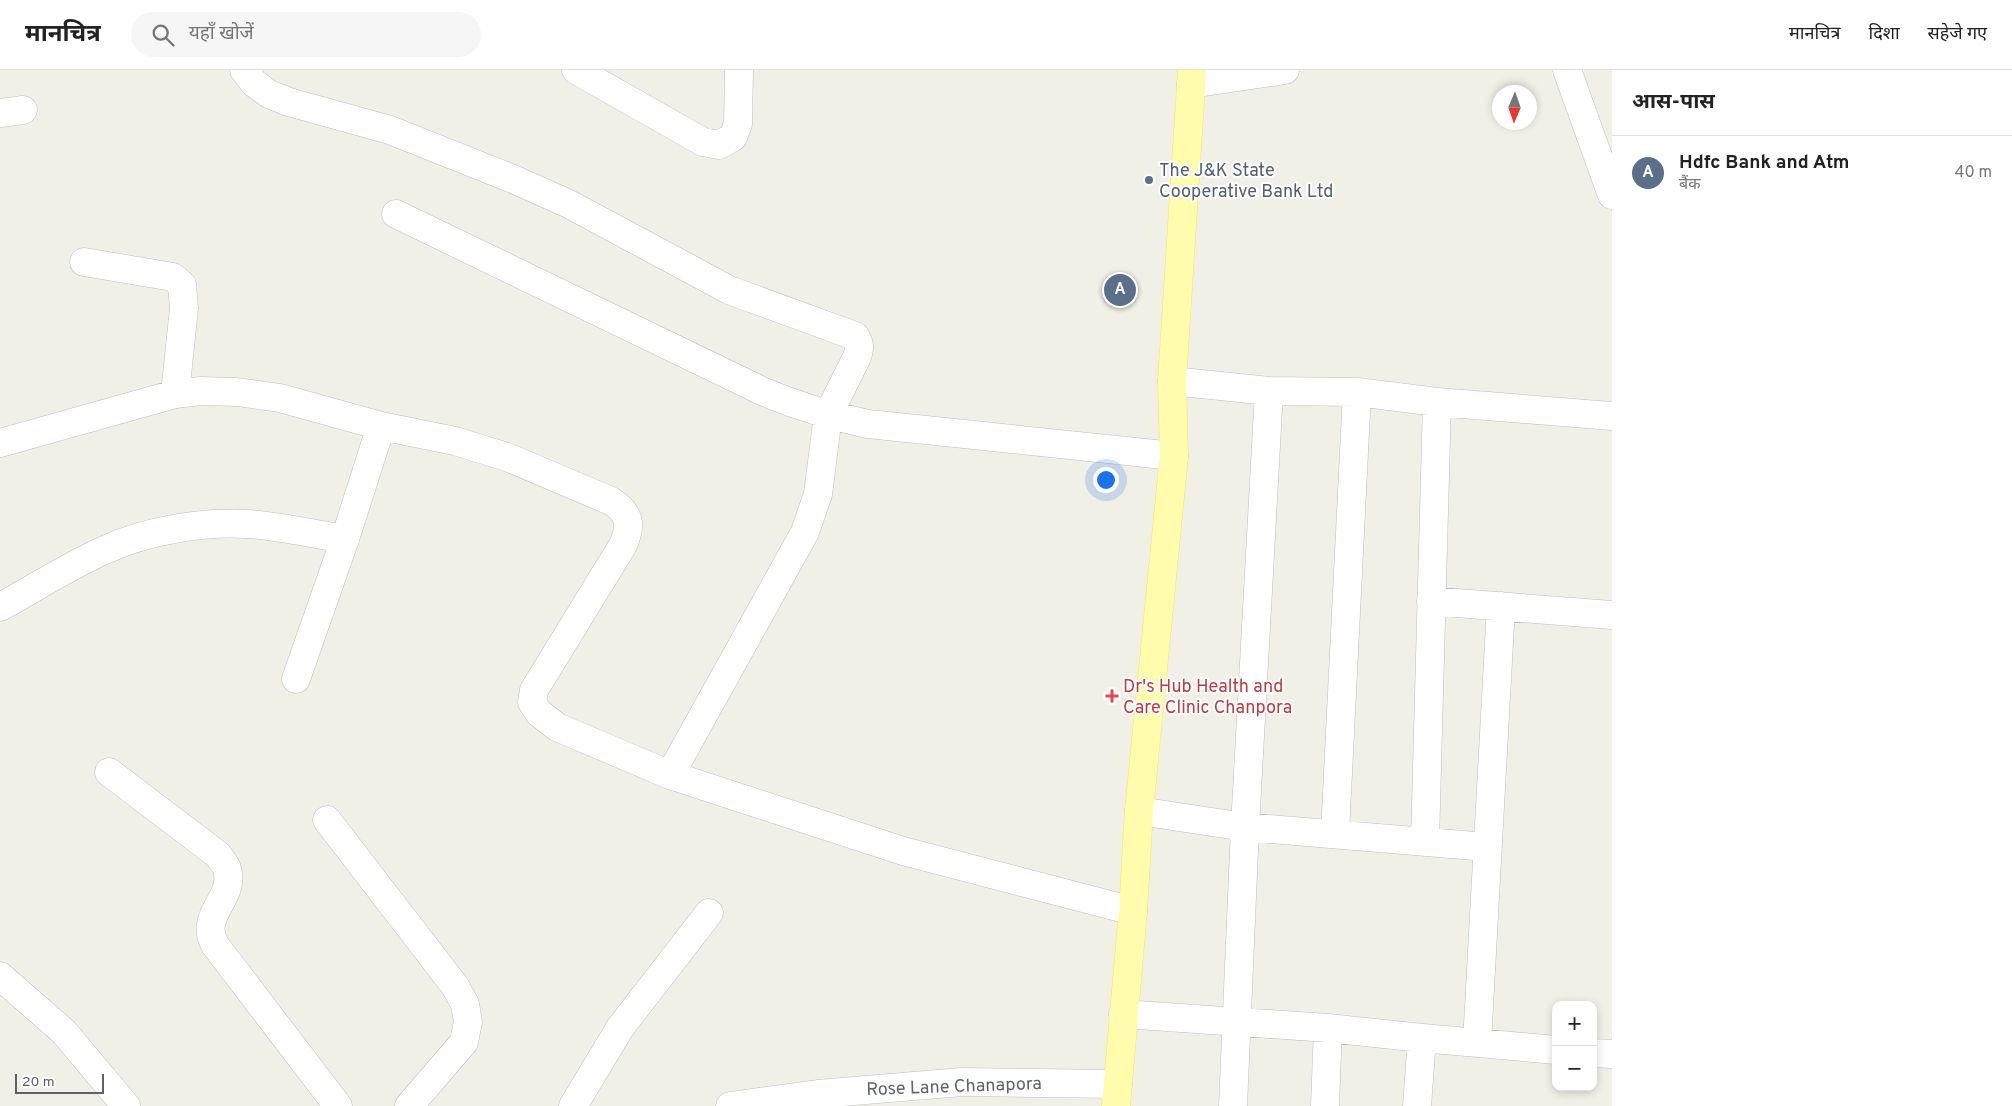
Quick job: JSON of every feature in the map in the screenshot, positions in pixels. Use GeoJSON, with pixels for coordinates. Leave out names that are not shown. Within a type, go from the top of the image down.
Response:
{"type":"FeatureCollection","features":[{"type":"Feature","properties":{"kind":"main road"},"geometry":{"type":"LineString","coordinates":[[1117,1095],[1133,911],[1139,811],[1174,456],[1172,381],[1192,77]]}},
{"type":"Feature","properties":{"kind":"street"},"geometry":{"type":"LineString","coordinates":[[244,70],[254,84],[269,94],[289,102],[390,130],[513,179],[569,204],[729,290],[855,336],[860,349],[828,416],[818,494],[805,532],[670,775]]}},
{"type":"Feature","properties":{"kind":"street"},"geometry":{"type":"LineString","coordinates":[[576,70],[703,142],[720,145],[733,137],[738,124],[739,70]]}},
{"type":"Feature","properties":{"kind":"street"},"geometry":{"type":"LineString","coordinates":[[1192,77],[1285,70]]}},
{"type":"Feature","properties":{"kind":"street"},"geometry":{"type":"LineString","coordinates":[[1567,70],[1612,194]]}},
{"type":"Feature","properties":{"kind":"street"},"geometry":{"type":"LineString","coordinates":[[396,214],[762,391],[800,407],[828,416],[868,424],[1174,456]]}},
{"type":"Feature","properties":{"kind":"street"},"geometry":{"type":"LineString","coordinates":[[84,262],[173,277],[182,285],[184,308],[175,394]]}},
{"type":"Feature","properties":{"kind":"street"},"geometry":{"type":"LineString","coordinates":[[1172,381],[1269,391],[1357,392],[1437,402],[1612,416]]}},
{"type":"Feature","properties":{"kind":"street"},"geometry":{"type":"LineString","coordinates":[[0,443],[175,394],[201,391],[237,392],[280,398],[381,426],[455,441],[507,457],[611,501],[622,508],[628,520],[629,532],[626,539],[534,690],[532,702],[539,713],[557,727],[670,775],[903,851],[1133,911]]}},
{"type":"Feature","properties":{"kind":"street"},"geometry":{"type":"LineString","coordinates":[[1233,1106],[1245,827],[1269,391]]}},
{"type":"Feature","properties":{"kind":"street"},"geometry":{"type":"LineString","coordinates":[[1335,834],[1357,392]]}},
{"type":"Feature","properties":{"kind":"street"},"geometry":{"type":"LineString","coordinates":[[1425,841],[1437,402]]}},
{"type":"Feature","properties":{"kind":"street"},"geometry":{"type":"LineString","coordinates":[[296,679],[345,539],[381,426]]}},
{"type":"Feature","properties":{"kind":"street"},"geometry":{"type":"LineString","coordinates":[[0,606],[107,549],[136,539],[169,531],[204,525],[247,524],[345,539]]}},
{"type":"Feature","properties":{"kind":"street"},"geometry":{"type":"LineString","coordinates":[[1431,601],[1612,615]]}},
{"type":"Feature","properties":{"kind":"street"},"geometry":{"type":"LineString","coordinates":[[1478,1043],[1501,606]]}},
{"type":"Feature","properties":{"kind":"street"},"geometry":{"type":"LineString","coordinates":[[109,772],[218,855],[227,868],[228,880],[224,896],[212,919],[209,935],[338,1106]]}},
{"type":"Feature","properties":{"kind":"street"},"geometry":{"type":"LineString","coordinates":[[1139,811],[1245,827],[1487,847]]}},
{"type":"Feature","properties":{"kind":"street"},"geometry":{"type":"LineString","coordinates":[[327,820],[455,986],[464,1004],[468,1022],[464,1042],[409,1106]]}},
{"type":"Feature","properties":{"kind":"street"},"geometry":{"type":"LineString","coordinates":[[572,1106],[620,1028],[709,913]]}},
{"type":"Feature","properties":{"kind":"street"},"geometry":{"type":"LineString","coordinates":[[0,976],[64,1032],[126,1106]]}},
{"type":"Feature","properties":{"kind":"street"},"geometry":{"type":"LineString","coordinates":[[1124,1014],[1328,1028],[1552,1050]]}},
{"type":"Feature","properties":{"kind":"street"},"geometry":{"type":"LineString","coordinates":[[1325,1106],[1328,1028]]}},
{"type":"Feature","properties":{"kind":"street"},"geometry":{"type":"LineString","coordinates":[[1417,1106],[1422,1038]]}},
{"type":"Feature","properties":{"kind":"street"},"geometry":{"type":"LineString","coordinates":[[1597,1053],[1612,1054]]}},
{"type":"Feature","properties":{"kind":"street","name":"Rose Lane Chanapora"},"geometry":{"type":"LineString","coordinates":[[730,1106],[818,1094],[962,1082],[1117,1095]]}},
{"type":"Feature","properties":{"kind":"place","name":"The J&K State Cooperative Bank Ltd"},"geometry":{"type":"Point","coordinates":[1149,180]}},
{"type":"Feature","properties":{"kind":"place","name":"Hdfc Bank and Atm"},"geometry":{"type":"Point","coordinates":[1120,290]}},
{"type":"Feature","properties":{"kind":"place","name":"Dr's Hub Health and Care Clinic Chanpora"},"geometry":{"type":"Point","coordinates":[1112,696]}}]}
